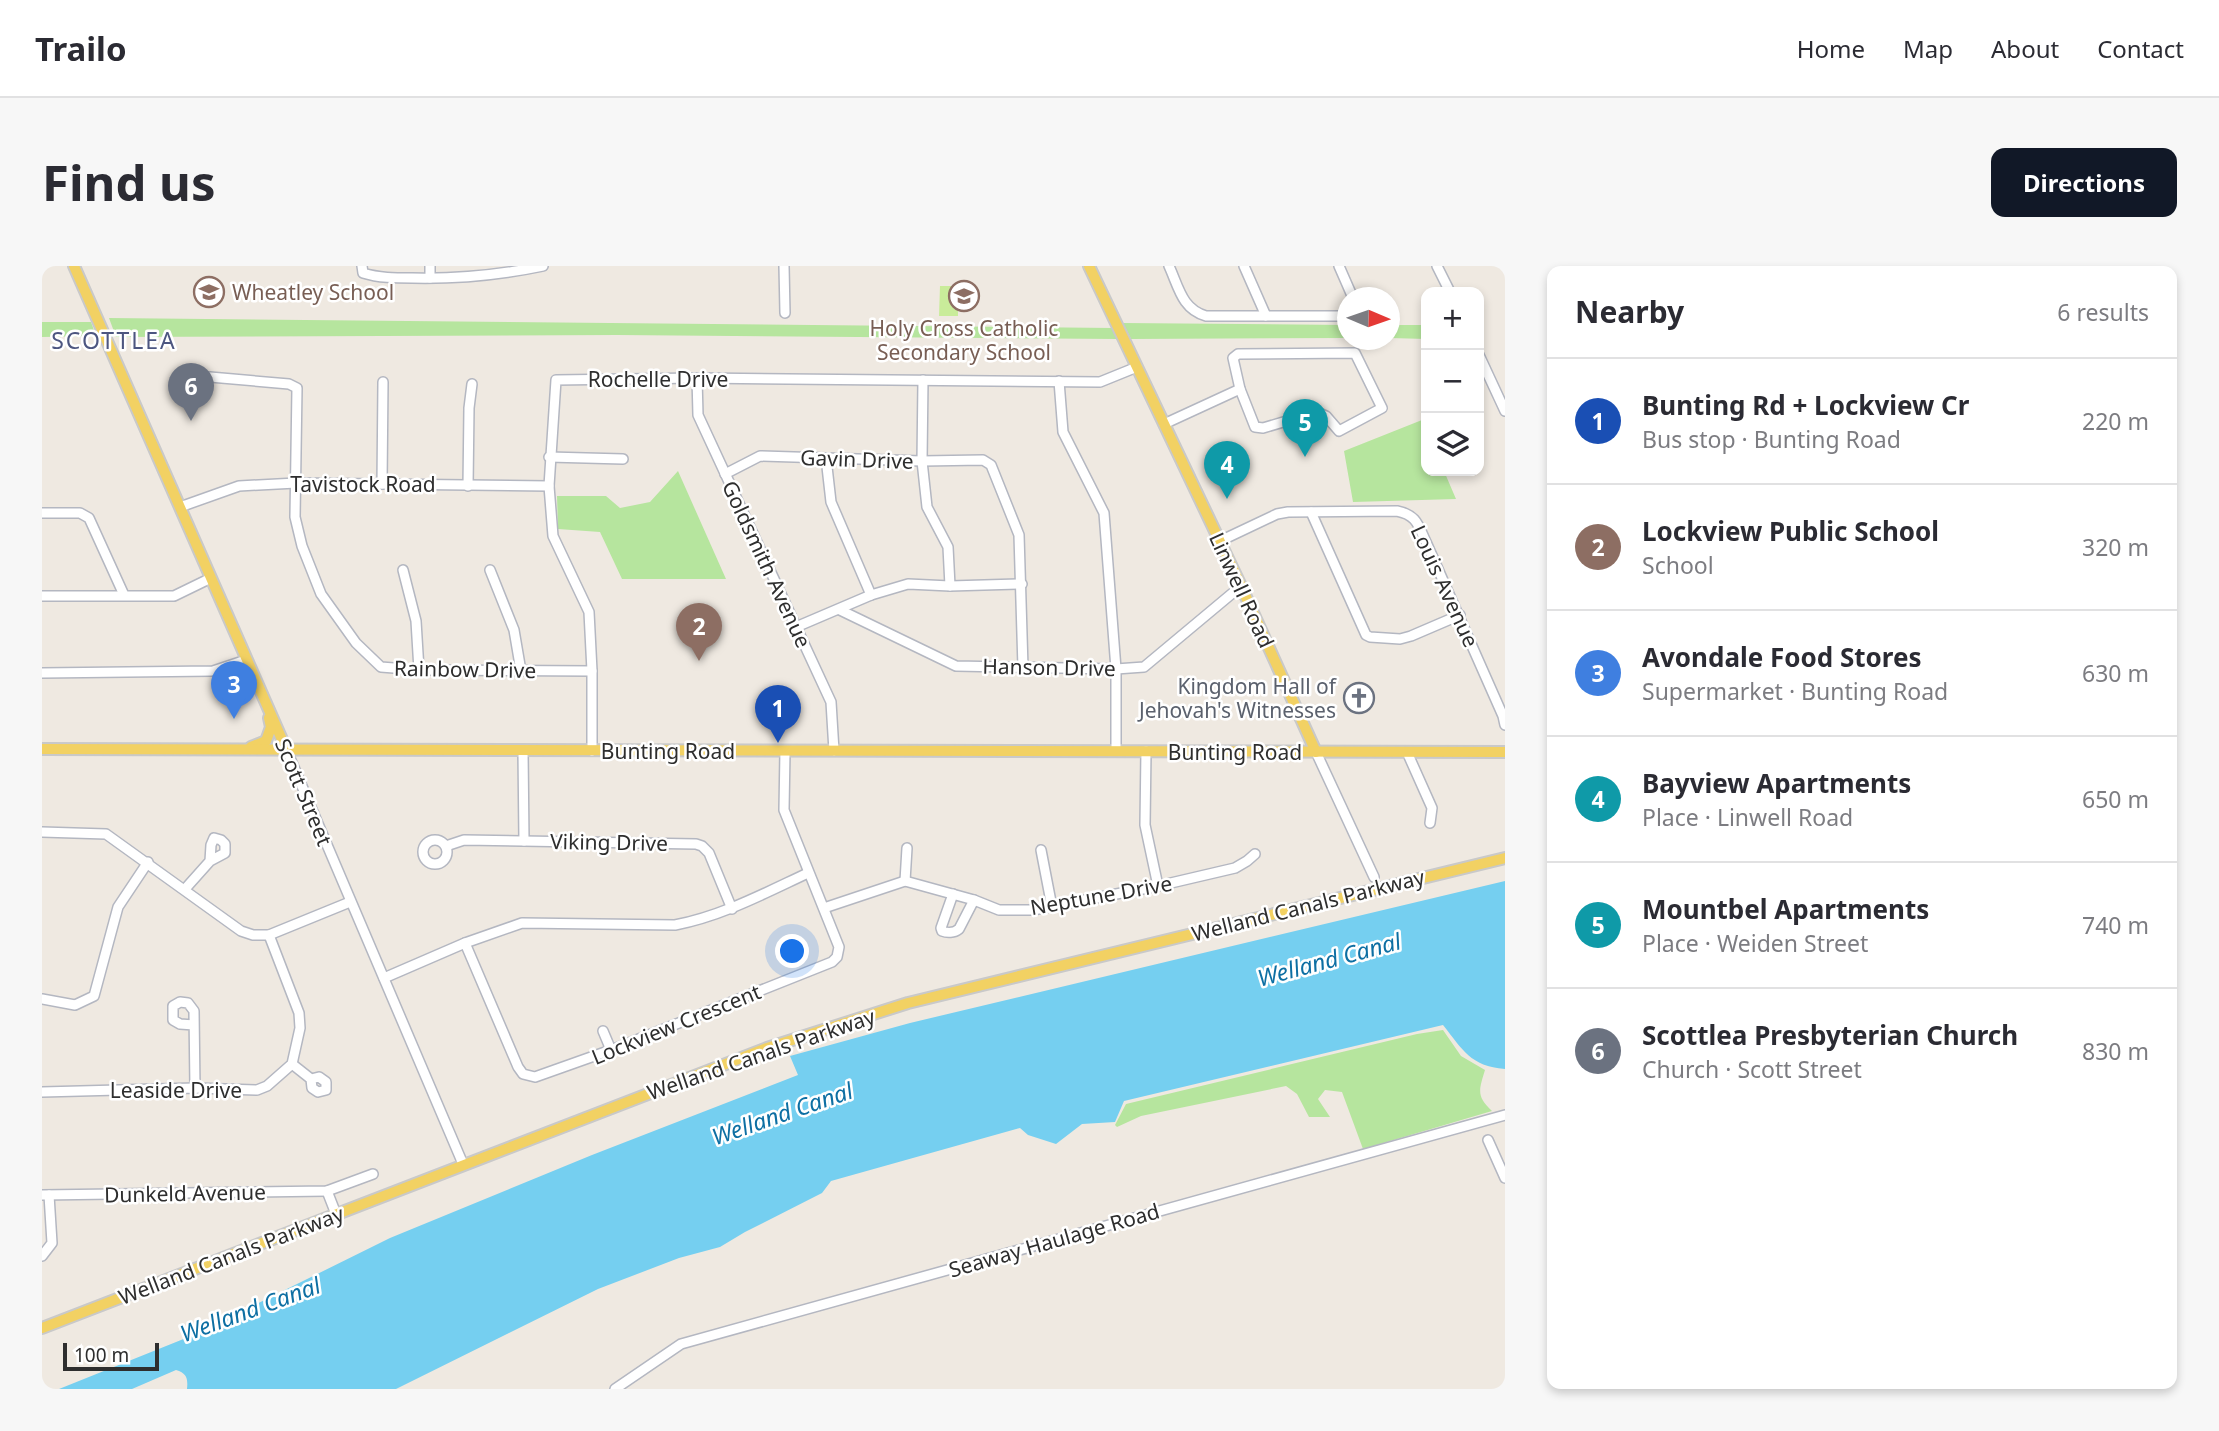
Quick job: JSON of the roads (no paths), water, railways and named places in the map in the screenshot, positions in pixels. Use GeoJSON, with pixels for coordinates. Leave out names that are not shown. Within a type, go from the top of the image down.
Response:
{"type":"FeatureCollection","features":[{"type":"Feature","properties":{"kind":"main road","name":"Scott Street"},"geometry":{"type":"LineString","coordinates":[[74,266],[287,751]]}},
{"type":"Feature","properties":{"kind":"main road","name":"Linwell Road"},"geometry":{"type":"LineString","coordinates":[[1089,266],[1220,541],[1316,752]]}},
{"type":"Feature","properties":{"kind":"main road"},"geometry":{"type":"LineString","coordinates":[[246,750],[266,741],[269,735],[271,727],[264,700]]}},
{"type":"Feature","properties":{"kind":"main road","name":"Bunting Road"},"geometry":{"type":"LineString","coordinates":[[42,750],[1505,750]]}},
{"type":"Feature","properties":{"kind":"main road","name":"Welland Canals Parkway"},"geometry":{"type":"LineString","coordinates":[[42,1328],[767,1048],[908,1003],[1505,858]]}},
{"type":"Feature","properties":{"kind":"street"},"geometry":{"type":"LineString","coordinates":[[362,266],[363,273],[376,277],[430,278],[543,266]]}},
{"type":"Feature","properties":{"kind":"street"},"geometry":{"type":"LineString","coordinates":[[430,266],[430,278]]}},
{"type":"Feature","properties":{"kind":"street"},"geometry":{"type":"LineString","coordinates":[[784,266],[785,313]]}},
{"type":"Feature","properties":{"kind":"street"},"geometry":{"type":"LineString","coordinates":[[1169,266],[1187,305],[1195,313],[1206,316],[1337,316]]}},
{"type":"Feature","properties":{"kind":"street"},"geometry":{"type":"LineString","coordinates":[[1244,266],[1266,316]]}},
{"type":"Feature","properties":{"kind":"street"},"geometry":{"type":"LineString","coordinates":[[1339,266],[1348,287]]}},
{"type":"Feature","properties":{"kind":"street"},"geometry":{"type":"LineString","coordinates":[[1437,266],[1448,287]]}},
{"type":"Feature","properties":{"kind":"street"},"geometry":{"type":"LineString","coordinates":[[1355,353],[1382,408],[1339,431],[1326,416],[1317,412],[1263,428],[1255,427],[1240,389],[1233,358],[1238,354],[1355,353]]}},
{"type":"Feature","properties":{"kind":"street"},"geometry":{"type":"LineString","coordinates":[[1484,366],[1505,411]]}},
{"type":"Feature","properties":{"kind":"street","name":"Rochelle Drive"},"geometry":{"type":"LineString","coordinates":[[592,751],[589,612],[553,536],[549,457],[556,380],[1100,382],[1137,367]]}},
{"type":"Feature","properties":{"kind":"street","name":"Rainbow Drive"},"geometry":{"type":"LineString","coordinates":[[210,377],[289,384],[297,388],[295,517],[302,546],[321,594],[356,643],[381,667],[419,670],[592,671]]}},
{"type":"Feature","properties":{"kind":"street","name":"Goldsmith Avenue"},"geometry":{"type":"LineString","coordinates":[[697,379],[698,415],[831,702],[834,751]]}},
{"type":"Feature","properties":{"kind":"street"},"geometry":{"type":"LineString","coordinates":[[923,380],[922,461],[927,508],[948,547],[950,586]]}},
{"type":"Feature","properties":{"kind":"street"},"geometry":{"type":"LineString","coordinates":[[1059,381],[1063,432],[1104,513],[1116,669],[1116,751]]}},
{"type":"Feature","properties":{"kind":"street"},"geometry":{"type":"LineString","coordinates":[[382,484],[383,382]]}},
{"type":"Feature","properties":{"kind":"street"},"geometry":{"type":"LineString","coordinates":[[468,486],[472,384]]}},
{"type":"Feature","properties":{"kind":"street"},"geometry":{"type":"LineString","coordinates":[[1164,424],[1240,389]]}},
{"type":"Feature","properties":{"kind":"street","name":"Gavin Drive"},"geometry":{"type":"LineString","coordinates":[[726,474],[760,456],[922,461],[984,460],[991,465],[1019,535],[1022,584]]}},
{"type":"Feature","properties":{"kind":"street"},"geometry":{"type":"LineString","coordinates":[[549,457],[623,459]]}},
{"type":"Feature","properties":{"kind":"street"},"geometry":{"type":"LineString","coordinates":[[826,458],[831,502],[872,595]]}},
{"type":"Feature","properties":{"kind":"street","name":"Tavistock Road"},"geometry":{"type":"LineString","coordinates":[[180,508],[239,486],[296,483],[549,486]]}},
{"type":"Feature","properties":{"kind":"street"},"geometry":{"type":"LineString","coordinates":[[1311,512],[1366,635],[1400,639],[1460,615]]}},
{"type":"Feature","properties":{"kind":"street"},"geometry":{"type":"LineString","coordinates":[[42,513],[80,513],[89,519],[124,596]]}},
{"type":"Feature","properties":{"kind":"street","name":"Louis Avenue"},"geometry":{"type":"LineString","coordinates":[[1220,541],[1277,514],[1408,513],[1415,518],[1460,615],[1505,725]]}},
{"type":"Feature","properties":{"kind":"street"},"geometry":{"type":"LineString","coordinates":[[403,570],[416,621],[419,670]]}},
{"type":"Feature","properties":{"kind":"street"},"geometry":{"type":"LineString","coordinates":[[490,570],[514,630],[521,671]]}},
{"type":"Feature","properties":{"kind":"street"},"geometry":{"type":"LineString","coordinates":[[42,596],[174,596],[211,578]]}},
{"type":"Feature","properties":{"kind":"street"},"geometry":{"type":"LineString","coordinates":[[796,627],[872,595],[908,584],[1022,584],[1023,668]]}},
{"type":"Feature","properties":{"kind":"street","name":"Hanson Drive"},"geometry":{"type":"LineString","coordinates":[[840,610],[956,666],[1116,669],[1144,667],[1241,586]]}},
{"type":"Feature","properties":{"kind":"street"},"geometry":{"type":"LineString","coordinates":[[42,673],[213,671],[246,660]]}},
{"type":"Feature","properties":{"kind":"street","name":"Scott Street"},"geometry":{"type":"LineString","coordinates":[[287,751],[463,1164]]}},
{"type":"Feature","properties":{"kind":"street"},"geometry":{"type":"LineString","coordinates":[[523,751],[524,841]]}},
{"type":"Feature","properties":{"kind":"street","name":"Lockview Crescent"},"geometry":{"type":"LineString","coordinates":[[465,943],[518,1067],[523,1074],[535,1077],[611,1050],[832,962],[839,947],[784,810],[785,751]]}},
{"type":"Feature","properties":{"kind":"street"},"geometry":{"type":"LineString","coordinates":[[1146,751],[1145,824],[1158,886]]}},
{"type":"Feature","properties":{"kind":"street","name":"Linwell Road"},"geometry":{"type":"LineString","coordinates":[[1316,752],[1374,877]]}},
{"type":"Feature","properties":{"kind":"street"},"geometry":{"type":"LineString","coordinates":[[1407,752],[1432,808],[1430,823]]}},
{"type":"Feature","properties":{"kind":"street"},"geometry":{"type":"LineString","coordinates":[[42,832],[106,834],[241,931],[253,935],[269,935],[350,902]]}},
{"type":"Feature","properties":{"kind":"street","name":"Viking Drive"},"geometry":{"type":"LineString","coordinates":[[446,846],[464,840],[696,844],[709,853],[732,909]]}},
{"type":"Feature","properties":{"kind":"street"},"geometry":{"type":"LineString","coordinates":[[824,908],[905,881],[907,848]]}},
{"type":"Feature","properties":{"kind":"street"},"geometry":{"type":"LineString","coordinates":[[1041,850],[1052,907]]}},
{"type":"Feature","properties":{"kind":"street","name":"Neptune Drive"},"geometry":{"type":"LineString","coordinates":[[905,881],[974,900],[999,910],[1033,910],[1235,868],[1255,854]]}},
{"type":"Feature","properties":{"kind":"street"},"geometry":{"type":"LineString","coordinates":[[185,889],[210,861]]}},
{"type":"Feature","properties":{"kind":"street"},"geometry":{"type":"LineString","coordinates":[[42,999],[75,1005],[94,996],[118,907],[148,862]]}},
{"type":"Feature","properties":{"kind":"street"},"geometry":{"type":"LineString","coordinates":[[384,978],[465,943],[522,923],[675,925],[732,909],[808,873]]}},
{"type":"Feature","properties":{"kind":"street"},"geometry":{"type":"LineString","coordinates":[[953,894],[941,928],[945,932],[956,932],[959,929],[974,900]]}},
{"type":"Feature","properties":{"kind":"street"},"geometry":{"type":"LineString","coordinates":[[269,935],[299,1013],[300,1028],[292,1064],[311,1079]]}},
{"type":"Feature","properties":{"kind":"street"},"geometry":{"type":"LineString","coordinates":[[194,1025],[195,1088]]}},
{"type":"Feature","properties":{"kind":"street"},"geometry":{"type":"LineString","coordinates":[[603,1031],[611,1050]]}},
{"type":"Feature","properties":{"kind":"street","name":"Leaside Drive"},"geometry":{"type":"LineString","coordinates":[[42,1092],[195,1088],[257,1090],[267,1086],[292,1064]]}},
{"type":"Feature","properties":{"kind":"street","name":"Seaway Haulage Road"},"geometry":{"type":"LineString","coordinates":[[615,1389],[681,1344],[1505,1115]]}},
{"type":"Feature","properties":{"kind":"street"},"geometry":{"type":"LineString","coordinates":[[1488,1140],[1505,1178]]}},
{"type":"Feature","properties":{"kind":"street","name":"Dunkeld Avenue"},"geometry":{"type":"LineString","coordinates":[[46,1195],[327,1191],[373,1174]]}},
{"type":"Feature","properties":{"kind":"street"},"geometry":{"type":"LineString","coordinates":[[327,1191],[336,1214]]}},
{"type":"Feature","properties":{"kind":"street"},"geometry":{"type":"LineString","coordinates":[[42,1256],[52,1243],[46,1195]]}},
{"type":"Feature","properties":{"kind":"water","name":"Welland Canal"},"geometry":{"type":"Polygon","coordinates":[[[1505,881],[1505,1069],[1475,1060],[1462,1049],[1443,1025],[1124,1101],[1115,1122],[1082,1124],[1056,1144],[1028,1135],[1020,1128],[831,1181],[822,1193],[720,1247],[679,1258],[598,1289],[396,1389],[187,1389],[186,1377],[176,1370],[132,1389],[59,1389],[196,1334],[390,1238],[592,1155],[798,1075],[790,1056],[910,1023],[1505,881]]]}},
{"type":"Feature","properties":{"kind":"place","name":"Wheatley School"},"geometry":{"type":"Point","coordinates":[209,292]}},
{"type":"Feature","properties":{"kind":"place","name":"Holy Cross Catholic Secondary School"},"geometry":{"type":"Point","coordinates":[964,296]}},
{"type":"Feature","properties":{"kind":"place","name":"Scottlea Presbyterian Church"},"geometry":{"type":"Point","coordinates":[191,421]}},
{"type":"Feature","properties":{"kind":"place","name":"Mountbel Apartments"},"geometry":{"type":"Point","coordinates":[1305,457]}},
{"type":"Feature","properties":{"kind":"place","name":"Bayview Apartments"},"geometry":{"type":"Point","coordinates":[1227,499]}},
{"type":"Feature","properties":{"kind":"place","name":"Lockview Public School"},"geometry":{"type":"Point","coordinates":[699,661]}},
{"type":"Feature","properties":{"kind":"place","name":"Kingdom Hall of Jehovah's Witnesses"},"geometry":{"type":"Point","coordinates":[1359,698]}},
{"type":"Feature","properties":{"kind":"place","name":"Avondale Food Stores"},"geometry":{"type":"Point","coordinates":[234,719]}},
{"type":"Feature","properties":{"kind":"place","name":"Bunting Rd + Lockview Cr"},"geometry":{"type":"Point","coordinates":[778,743]}},
{"type":"Feature","properties":{"kind":"district","name":"SCOTTLEA"},"geometry":{"type":"Point","coordinates":[114,340]}}]}
